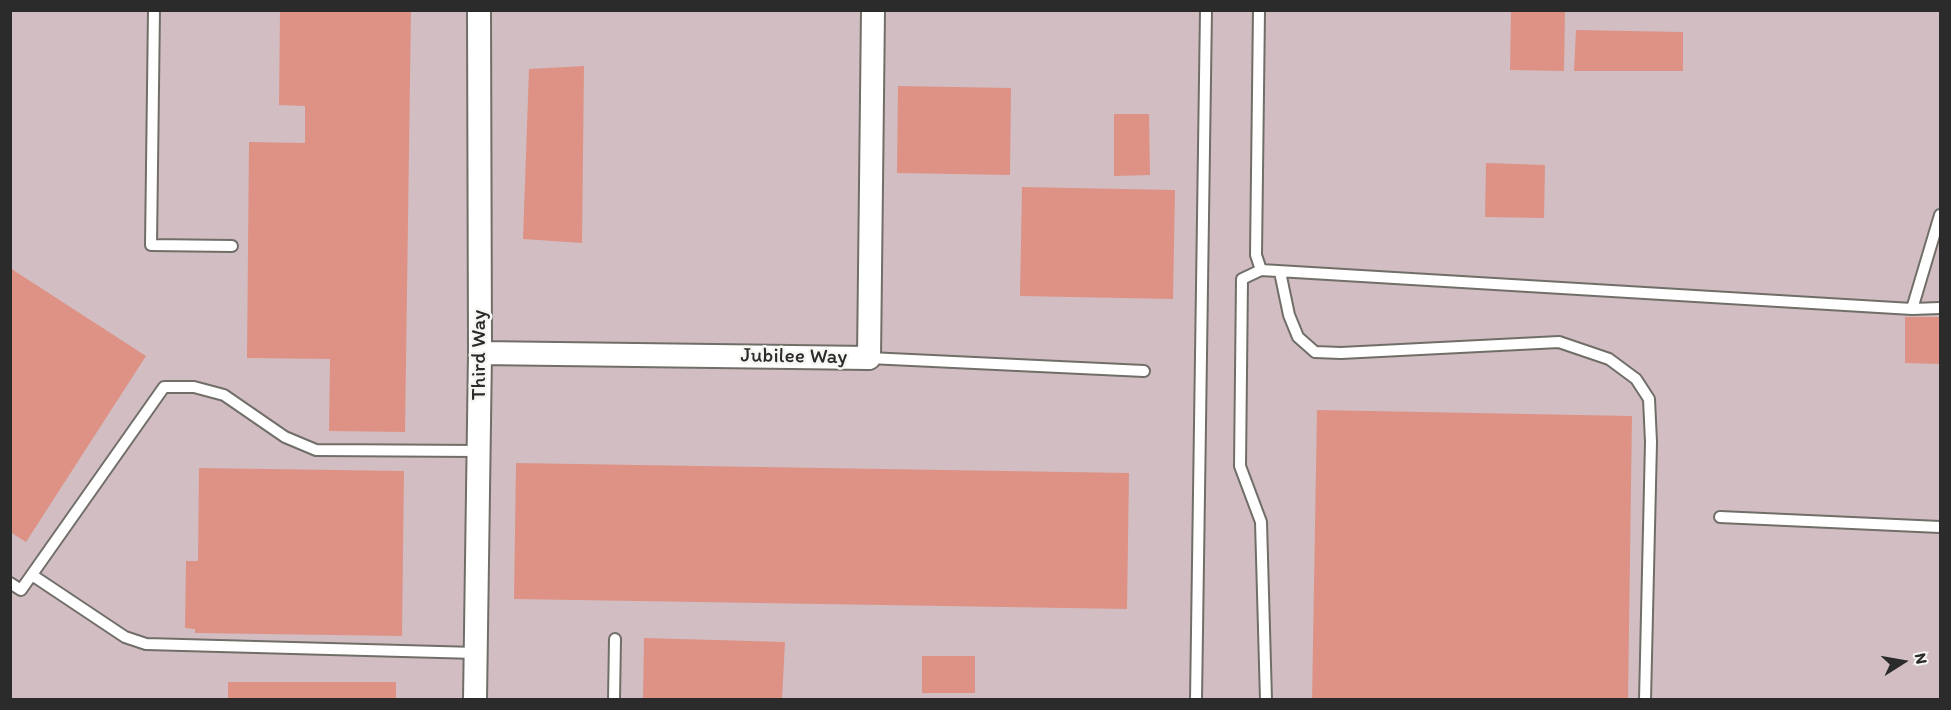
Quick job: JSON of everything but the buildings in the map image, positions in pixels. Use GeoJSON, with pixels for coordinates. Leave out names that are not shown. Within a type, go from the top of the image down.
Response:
{"type":"FeatureCollection","features":[{"type":"Feature","properties":{"kind":"street","name":"Third Way"},"geometry":{"type":"LineString","coordinates":[[475,699],[480,352],[479,10]]}},
{"type":"Feature","properties":{"kind":"street","name":"Jubilee Way"},"geometry":{"type":"LineString","coordinates":[[480,352],[869,358],[873,10]]}},
{"type":"Feature","properties":{"kind":"lane"},"geometry":{"type":"LineString","coordinates":[[154,10],[151,245],[232,246]]}},
{"type":"Feature","properties":{"kind":"lane"},"geometry":{"type":"LineString","coordinates":[[1196,699],[1206,10]]}},
{"type":"Feature","properties":{"kind":"lane"},"geometry":{"type":"LineString","coordinates":[[1260,10],[1256,255],[1261,270]]}},
{"type":"Feature","properties":{"kind":"lane"},"geometry":{"type":"LineString","coordinates":[[1912,309],[1941,215]]}},
{"type":"Feature","properties":{"kind":"lane"},"geometry":{"type":"LineString","coordinates":[[1266,699],[1261,522],[1240,466],[1242,279],[1261,270],[1912,309],[1941,308]]}},
{"type":"Feature","properties":{"kind":"lane"},"geometry":{"type":"LineString","coordinates":[[1280,272],[1293,326],[1298,337],[1315,351],[1341,353],[1559,342],[1609,359],[1636,379],[1649,399],[1651,442],[1645,699]]}},
{"type":"Feature","properties":{"kind":"lane"},"geometry":{"type":"LineString","coordinates":[[869,358],[1144,371]]}},
{"type":"Feature","properties":{"kind":"lane"},"geometry":{"type":"LineString","coordinates":[[10,583],[21,590],[164,387],[194,387],[224,395],[285,437],[316,450],[479,452]]}},
{"type":"Feature","properties":{"kind":"lane"},"geometry":{"type":"LineString","coordinates":[[1720,517],[1941,527]]}},
{"type":"Feature","properties":{"kind":"lane"},"geometry":{"type":"LineString","coordinates":[[32,575],[125,638],[146,644],[476,653]]}},
{"type":"Feature","properties":{"kind":"lane"},"geometry":{"type":"LineString","coordinates":[[614,699],[615,639]]}},
{"type":"Feature","properties":{"kind":"shaded area"},"geometry":{"type":"Polygon","coordinates":[[[11,11],[1940,11],[1940,699],[11,699],[11,11]]]}}]}
